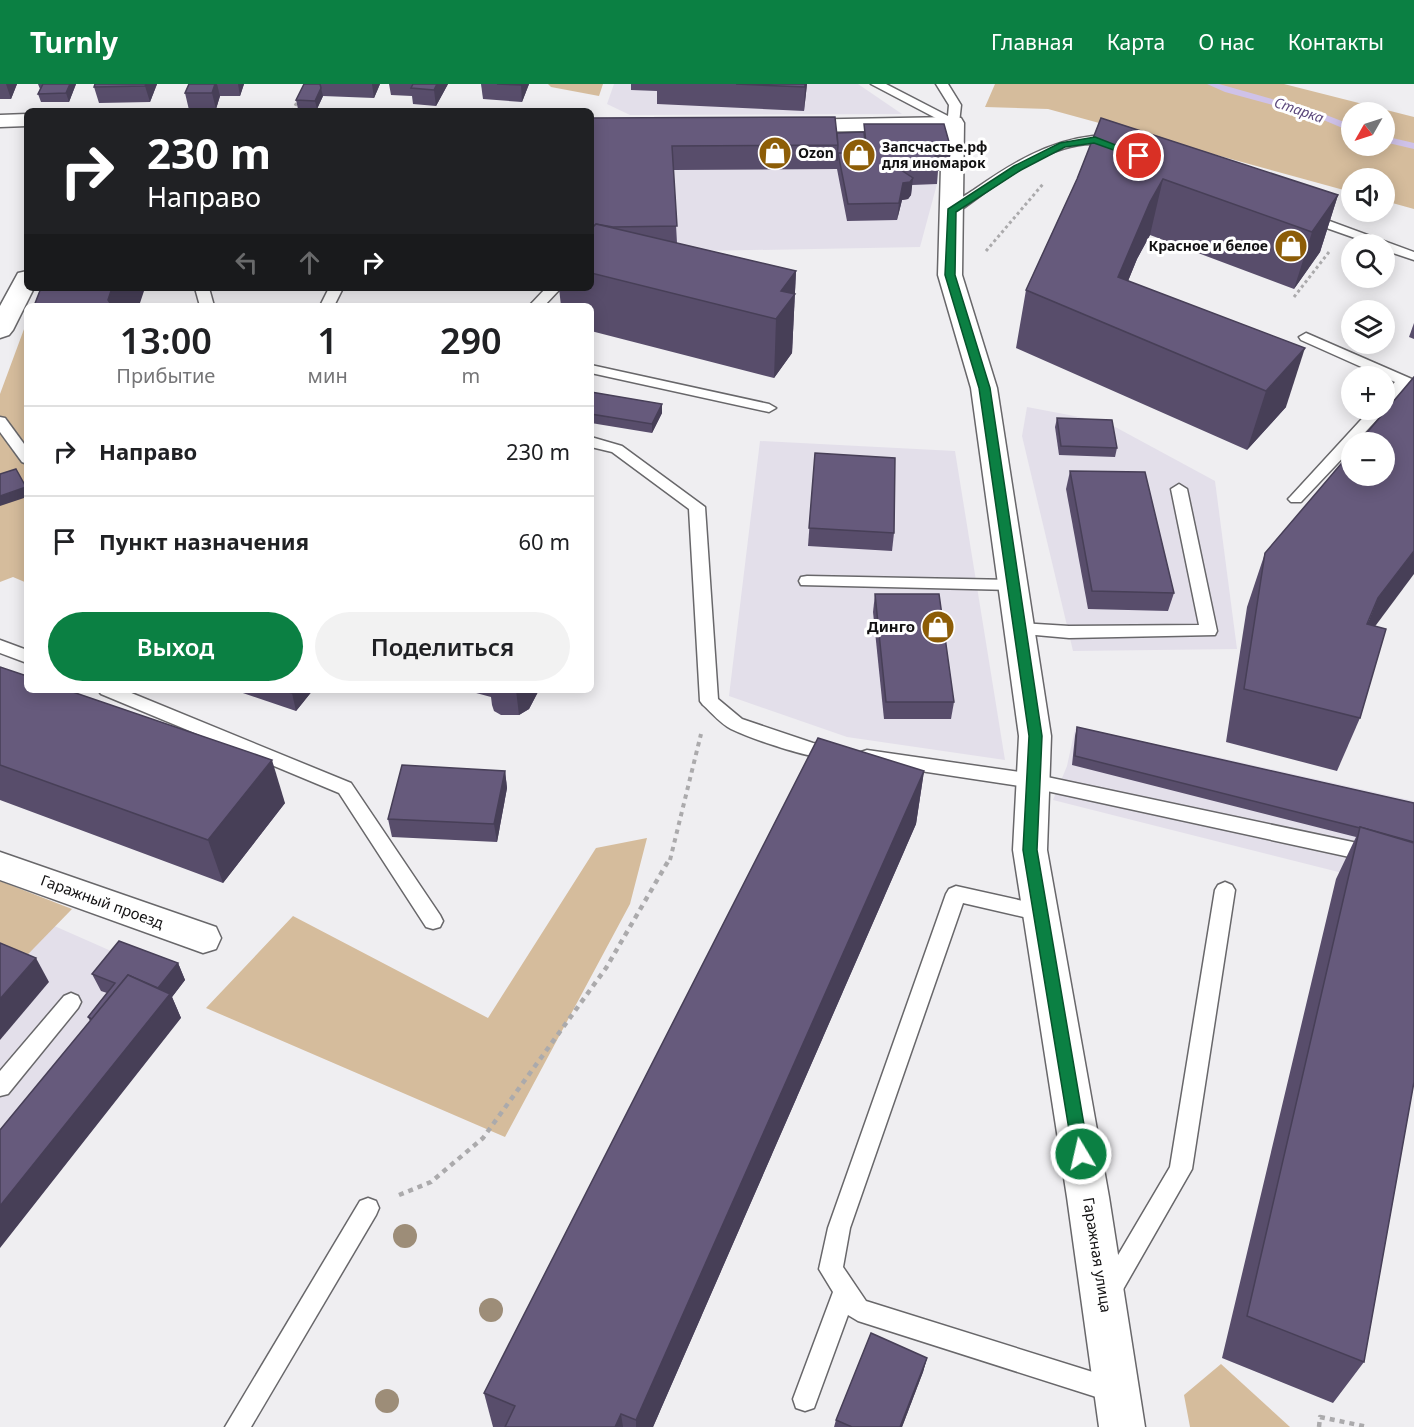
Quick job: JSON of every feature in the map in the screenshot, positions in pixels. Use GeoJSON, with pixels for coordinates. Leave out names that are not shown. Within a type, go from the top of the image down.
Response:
{"type":"FeatureCollection","features":[{"type":"Feature","properties":{"kind":"street"},"geometry":{"type":"LineString","coordinates":[[0,121],[24,120]]}},
{"type":"Feature","properties":{"kind":"street"},"geometry":{"type":"LineString","coordinates":[[764,126],[953,123]]}},
{"type":"Feature","properties":{"kind":"street","name":"Гаражная улица"},"geometry":{"type":"LineString","coordinates":[[953,123],[950,275],[984,388],[1020,629],[1035,736],[1030,850],[1104,1301],[1122,1427]]}},
{"type":"Feature","properties":{"kind":"street"},"geometry":{"type":"LineString","coordinates":[[0,330],[24,284]]}},
{"type":"Feature","properties":{"kind":"street","name":"Гаражный проезд"},"geometry":{"type":"LineString","coordinates":[[0,866],[203,938]]}},
{"type":"Feature","properties":{"kind":"lane"},"geometry":{"type":"LineString","coordinates":[[877,84],[953,123],[955,105],[942,84]]}},
{"type":"Feature","properties":{"kind":"lane"},"geometry":{"type":"LineString","coordinates":[[951,211],[1017,168],[1063,144],[1095,140],[1128,152]]}},
{"type":"Feature","properties":{"kind":"lane"},"geometry":{"type":"LineString","coordinates":[[1295,212],[1354,234]]}},
{"type":"Feature","properties":{"kind":"lane"},"geometry":{"type":"LineString","coordinates":[[1395,249],[1414,256]]}},
{"type":"Feature","properties":{"kind":"lane"},"geometry":{"type":"LineString","coordinates":[[539,303],[551,291]]}},
{"type":"Feature","properties":{"kind":"lane"},"geometry":{"type":"LineString","coordinates":[[1306,338],[1409,383],[1395,394]]}},
{"type":"Feature","properties":{"kind":"lane"},"geometry":{"type":"LineString","coordinates":[[594,370],[769,408]]}},
{"type":"Feature","properties":{"kind":"lane"},"geometry":{"type":"LineString","coordinates":[[1296,499],[1369,420]]}},
{"type":"Feature","properties":{"kind":"lane"},"geometry":{"type":"LineString","coordinates":[[0,421],[24,455]]}},
{"type":"Feature","properties":{"kind":"lane"},"geometry":{"type":"LineString","coordinates":[[594,443],[617,449],[697,507],[709,701],[736,724],[812,750],[1033,781],[1414,863]]}},
{"type":"Feature","properties":{"kind":"lane"},"geometry":{"type":"LineString","coordinates":[[1020,629],[1069,632],[1209,631],[1179,489]]}},
{"type":"Feature","properties":{"kind":"lane"},"geometry":{"type":"LineString","coordinates":[[807,581],[1013,585]]}},
{"type":"Feature","properties":{"kind":"lane"},"geometry":{"type":"LineString","coordinates":[[0,646],[24,656]]}},
{"type":"Feature","properties":{"kind":"lane"},"geometry":{"type":"LineString","coordinates":[[114,693],[345,788],[433,921]]}},
{"type":"Feature","properties":{"kind":"lane"},"geometry":{"type":"LineString","coordinates":[[1104,1301],[1181,1169],[1225,890]]}},
{"type":"Feature","properties":{"kind":"lane"},"geometry":{"type":"LineString","coordinates":[[1041,913],[956,894],[839,1228],[831,1269],[858,1310],[1117,1392]]}},
{"type":"Feature","properties":{"kind":"lane"},"geometry":{"type":"LineString","coordinates":[[0,1087],[71,1002]]}},
{"type":"Feature","properties":{"kind":"lane"},"geometry":{"type":"LineString","coordinates":[[237,1427],[368,1208]]}},
{"type":"Feature","properties":{"kind":"lane"},"geometry":{"type":"LineString","coordinates":[[805,1399],[845,1290]]}},
{"type":"Feature","properties":{"kind":"path"},"geometry":{"type":"LineString","coordinates":[[294,108],[303,93]]}},
{"type":"Feature","properties":{"kind":"path"},"geometry":{"type":"LineString","coordinates":[[1294,297],[1333,246]]}},
{"type":"Feature","properties":{"kind":"path"},"geometry":{"type":"LineString","coordinates":[[368,1208],[431,1182],[483,1138],[606,968],[670,860],[709,701]]}},
{"type":"Feature","properties":{"kind":"path"},"geometry":{"type":"LineString","coordinates":[[1319,1427],[1320,1417],[1368,1427]]}},
{"type":"Feature","properties":{"kind":"shaded area"},"geometry":{"type":"Polygon","coordinates":[[[548,84],[603,84],[599,96],[551,87],[548,84]]]}},
{"type":"Feature","properties":{"kind":"shaded area"},"geometry":{"type":"Polygon","coordinates":[[[614,84],[858,84],[902,114],[630,115],[607,104],[614,84]]]}},
{"type":"Feature","properties":{"kind":"shaded area"},"geometry":{"type":"Polygon","coordinates":[[[995,84],[1284,84],[1355,102],[1341,102],[1341,156],[1395,156],[1395,112],[1414,117],[1414,209],[1395,204],[1395,168],[1341,168],[1341,189],[1048,109],[985,107],[995,84]]]}},
{"type":"Feature","properties":{"kind":"shaded area"},"geometry":{"type":"Polygon","coordinates":[[[594,142],[949,166],[933,173],[937,184],[920,247],[594,253],[594,142]]]}},
{"type":"Feature","properties":{"kind":"shaded area"},"geometry":{"type":"Polygon","coordinates":[[[24,329],[24,582],[13,577],[0,582],[0,394],[24,329]]]}},
{"type":"Feature","properties":{"kind":"shaded area"},"geometry":{"type":"Polygon","coordinates":[[[1027,407],[1106,422],[1215,481],[1237,649],[1073,651],[1022,436],[1027,407]]]}},
{"type":"Feature","properties":{"kind":"shaded area"},"geometry":{"type":"Polygon","coordinates":[[[760,441],[955,451],[1005,760],[847,737],[729,696],[760,441]]]}},
{"type":"Feature","properties":{"kind":"shaded area"},"geometry":{"type":"Polygon","coordinates":[[[1075,729],[1213,756],[1414,801],[1414,891],[1053,800],[1067,766],[1075,729]]]}},
{"type":"Feature","properties":{"kind":"shaded area"},"geometry":{"type":"Polygon","coordinates":[[[647,838],[630,904],[505,1137],[206,1008],[293,916],[488,1018],[596,848],[647,838]]]}},
{"type":"Feature","properties":{"kind":"shaded area"},"geometry":{"type":"Polygon","coordinates":[[[0,881],[72,909],[0,983],[0,881]]]}},
{"type":"Feature","properties":{"kind":"shaded area"},"geometry":{"type":"Polygon","coordinates":[[[0,902],[127,958],[185,980],[163,1009],[181,1018],[0,1248],[0,902]]]}},
{"type":"Feature","properties":{"kind":"shaded area"},"geometry":{"type":"Polygon","coordinates":[[[1221,1364],[1290,1427],[1190,1427],[1184,1395],[1221,1364]]]}},
{"type":"Feature","properties":{"kind":"building"},"geometry":{"type":"Polygon","coordinates":[[[43,84],[70,84],[66,93],[38,94],[43,84]]]}},
{"type":"Feature","properties":{"kind":"building"},"geometry":{"type":"Polygon","coordinates":[[[95,84],[146,84],[145,86],[94,87],[95,84]]]}},
{"type":"Feature","properties":{"kind":"building"},"geometry":{"type":"Polygon","coordinates":[[[189,84],[215,84],[212,93],[185,93],[189,84]]]}},
{"type":"Feature","properties":{"kind":"building"},"geometry":{"type":"Polygon","coordinates":[[[304,84],[320,84],[321,88],[315,101],[296,100],[304,84]]]}},
{"type":"Feature","properties":{"kind":"building"},"geometry":{"type":"Polygon","coordinates":[[[413,84],[437,84],[434,90],[411,88],[413,84]]]}},
{"type":"Feature","properties":{"kind":"building"},"geometry":{"type":"Polygon","coordinates":[[[736,84],[805,84],[805,87],[736,84]]]}},
{"type":"Feature","properties":{"kind":"building"},"geometry":{"type":"Polygon","coordinates":[[[835,117],[838,145],[672,146],[677,226],[613,227],[596,224],[594,226],[594,118],[835,117]]]}},
{"type":"Feature","properties":{"kind":"building"},"geometry":{"type":"Polygon","coordinates":[[[1101,118],[1338,195],[1312,232],[1163,179],[1150,202],[1118,277],[1305,348],[1266,391],[1026,290],[1077,179],[1101,118]]]}},
{"type":"Feature","properties":{"kind":"building"},"geometry":{"type":"Polygon","coordinates":[[[864,124],[944,124],[951,149],[935,156],[939,167],[898,168],[913,178],[910,182],[903,183],[899,203],[848,204],[838,153],[867,152],[864,124]]]}},
{"type":"Feature","properties":{"kind":"building"},"geometry":{"type":"Polygon","coordinates":[[[864,132],[866,152],[838,153],[837,161],[837,133],[864,132]]]}},
{"type":"Feature","properties":{"kind":"building"},"geometry":{"type":"Polygon","coordinates":[[[596,224],[796,271],[781,291],[795,294],[776,319],[594,274],[594,226],[596,224]]]}},
{"type":"Feature","properties":{"kind":"building"},"geometry":{"type":"Polygon","coordinates":[[[40,291],[111,291],[108,300],[110,303],[35,303],[40,291]]]}},
{"type":"Feature","properties":{"kind":"building"},"geometry":{"type":"Polygon","coordinates":[[[1414,377],[1414,551],[1378,598],[1367,624],[1386,629],[1360,718],[1244,689],[1265,553],[1341,464],[1341,486],[1395,486],[1395,432],[1367,432],[1378,420],[1395,420],[1395,399],[1414,377]]]}},
{"type":"Feature","properties":{"kind":"building"},"geometry":{"type":"Polygon","coordinates":[[[594,393],[662,404],[652,424],[594,414],[594,393]]]}},
{"type":"Feature","properties":{"kind":"building"},"geometry":{"type":"Polygon","coordinates":[[[1057,418],[1112,420],[1117,448],[1061,446],[1057,418]]]}},
{"type":"Feature","properties":{"kind":"building"},"geometry":{"type":"Polygon","coordinates":[[[815,453],[895,458],[894,533],[809,528],[815,453]]]}},
{"type":"Feature","properties":{"kind":"building"},"geometry":{"type":"Polygon","coordinates":[[[16,469],[24,488],[0,496],[0,474],[16,469]]]}},
{"type":"Feature","properties":{"kind":"building"},"geometry":{"type":"Polygon","coordinates":[[[1070,471],[1145,472],[1174,593],[1092,591],[1070,471]]]}},
{"type":"Feature","properties":{"kind":"building"},"geometry":{"type":"Polygon","coordinates":[[[875,594],[939,594],[954,702],[886,702],[875,594]]]}},
{"type":"Feature","properties":{"kind":"building"},"geometry":{"type":"Polygon","coordinates":[[[0,667],[24,675],[24,693],[76,693],[272,760],[208,840],[0,765],[0,667]]]}},
{"type":"Feature","properties":{"kind":"building"},"geometry":{"type":"Polygon","coordinates":[[[1077,727],[1414,803],[1414,842],[1075,756],[1077,727]]]}},
{"type":"Feature","properties":{"kind":"building"},"geometry":{"type":"Polygon","coordinates":[[[818,738],[924,771],[636,1420],[621,1414],[615,1427],[505,1427],[515,1406],[484,1393],[818,738]]]}},
{"type":"Feature","properties":{"kind":"building"},"geometry":{"type":"Polygon","coordinates":[[[402,765],[505,771],[494,824],[388,819],[402,765]]]}},
{"type":"Feature","properties":{"kind":"building"},"geometry":{"type":"Polygon","coordinates":[[[1360,827],[1414,843],[1414,1082],[1364,1362],[1247,1316],[1360,827]]]}},
{"type":"Feature","properties":{"kind":"building"},"geometry":{"type":"Polygon","coordinates":[[[119,941],[178,963],[158,988],[128,975],[92,1019],[88,1017],[115,983],[92,974],[119,941]]]}},
{"type":"Feature","properties":{"kind":"building"},"geometry":{"type":"Polygon","coordinates":[[[0,943],[36,958],[0,999],[0,943]]]}},
{"type":"Feature","properties":{"kind":"building"},"geometry":{"type":"Polygon","coordinates":[[[128,975],[170,994],[0,1206],[0,1130],[128,975]]]}},
{"type":"Feature","properties":{"kind":"building"},"geometry":{"type":"Polygon","coordinates":[[[871,1333],[927,1358],[900,1427],[852,1427],[836,1420],[871,1333]]]}},
{"type":"Feature","properties":{"kind":"waterway","name":"Старка"},"geometry":{"type":"LineString","coordinates":[[1211,84],[1317,114],[1341,124]]}},
{"type":"Feature","properties":{"kind":"waterway","name":"Старка"},"geometry":{"type":"LineString","coordinates":[[1395,142],[1414,146]]}},
{"type":"Feature","properties":{"kind":"place","name":"Ozon"},"geometry":{"type":"Point","coordinates":[775,153]}},
{"type":"Feature","properties":{"kind":"place","name":"Запсчастье.рф для иномарок"},"geometry":{"type":"Point","coordinates":[859,155]}},
{"type":"Feature","properties":{"kind":"place","name":"Красное и белое"},"geometry":{"type":"Point","coordinates":[1291,246]}},
{"type":"Feature","properties":{"kind":"place","name":"Динго"},"geometry":{"type":"Point","coordinates":[938,627]}},
{"type":"Feature","properties":{"kind":"route"},"geometry":{"type":"LineString","coordinates":[[1081,1154],[1030,850],[1035,736],[984,388],[950,275],[951,211],[1017,168],[1063,144],[1095,140],[1139,156]]}}]}
